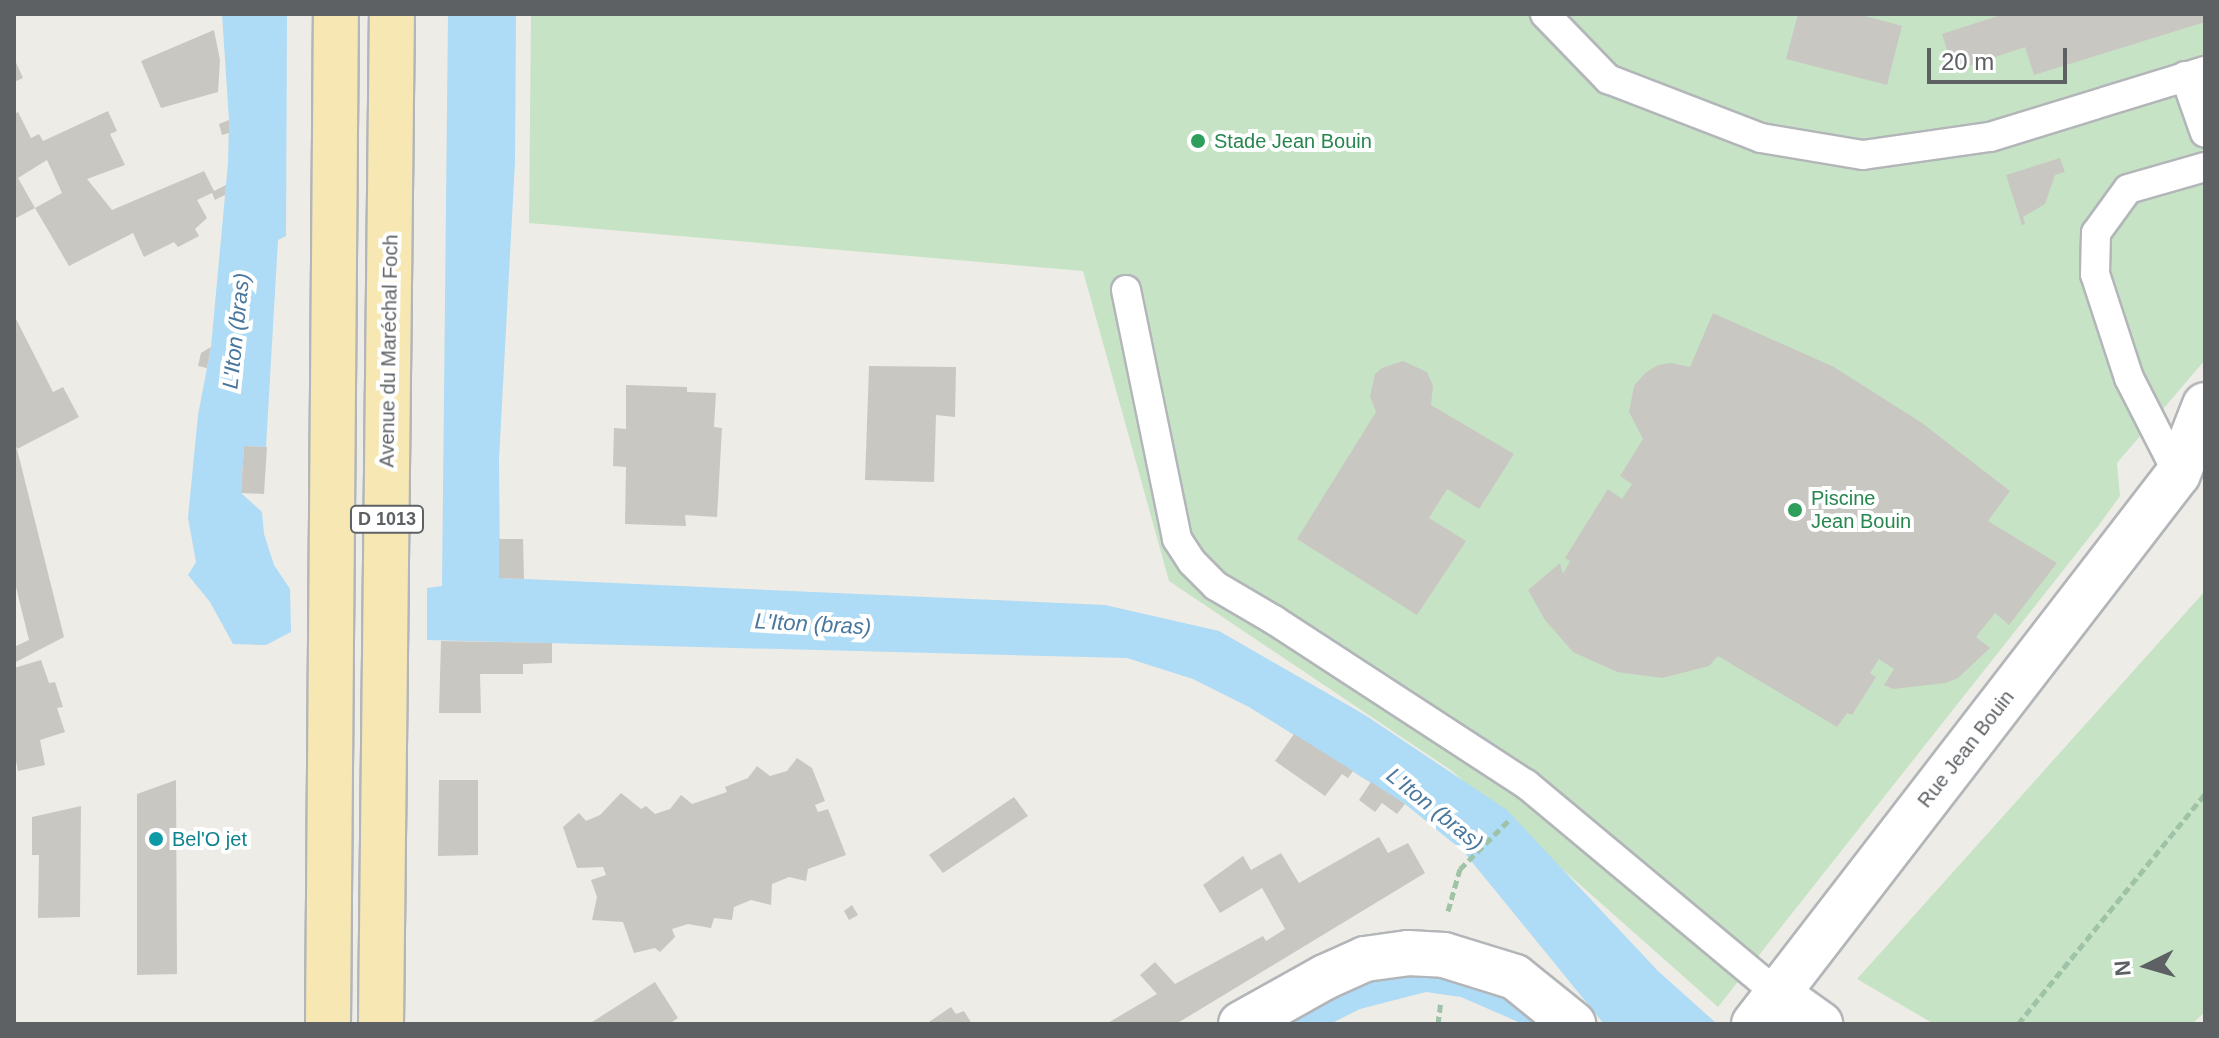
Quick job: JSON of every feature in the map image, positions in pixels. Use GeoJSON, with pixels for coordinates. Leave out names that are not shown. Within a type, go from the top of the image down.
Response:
{"type":"FeatureCollection","features":[{"type":"Feature","properties":{"kind":"main road","name":"D 1013"},"geometry":{"type":"LineString","coordinates":[[328,1024],[336,14]]}},
{"type":"Feature","properties":{"kind":"main road","name":"Avenue du Maréchal Foch"},"geometry":{"type":"LineString","coordinates":[[381,1024],[392,14]]}},
{"type":"Feature","properties":{"kind":"street","name":"Rue Jean Bouin"},"geometry":{"type":"LineString","coordinates":[[1766,1009],[2191,467],[2205,405]]}},
{"type":"Feature","properties":{"kind":"street"},"geometry":{"type":"LineString","coordinates":[[1241,1024],[1325,977],[1365,959],[1408,953],[1444,955],[1515,977],[1572,1023]]}},
{"type":"Feature","properties":{"kind":"street"},"geometry":{"type":"LineString","coordinates":[[1766,1009],[1820,1024]]}},
{"type":"Feature","properties":{"kind":"lane"},"geometry":{"type":"LineString","coordinates":[[1545,14],[1608,79],[1761,138],[1863,155],[1990,137],[2195,74],[2205,133]]}},
{"type":"Feature","properties":{"kind":"lane"},"geometry":{"type":"LineString","coordinates":[[2191,467],[2129,378],[2095,274],[2096,233],[2128,189],[2205,167]]}},
{"type":"Feature","properties":{"kind":"lane"},"geometry":{"type":"LineString","coordinates":[[1126,290],[1177,539],[1192,562],[1216,586],[1274,620],[1526,784],[1766,1009]]}},
{"type":"Feature","properties":{"kind":"path"},"geometry":{"type":"LineString","coordinates":[[2018,1024],[2205,794]]}},
{"type":"Feature","properties":{"kind":"path"},"geometry":{"type":"LineString","coordinates":[[1460,869],[1518,811]]}},
{"type":"Feature","properties":{"kind":"path"},"geometry":{"type":"LineString","coordinates":[[1438,1024],[1441,1003]]}},
{"type":"Feature","properties":{"kind":"green space"},"geometry":{"type":"Polygon","coordinates":[[[531,14],[2205,14],[2205,360],[2117,463],[2120,496],[2099,525],[1718,1007],[1452,771],[1169,581],[1083,271],[529,223],[531,14]]]}},
{"type":"Feature","properties":{"kind":"green space"},"geometry":{"type":"Polygon","coordinates":[[[2205,591],[2205,1012],[2192,1024],[1934,1024],[1857,979],[2205,591]]]}},
{"type":"Feature","properties":{"kind":"water","name":"L'Iton (bras)"},"geometry":{"type":"Polygon","coordinates":[[[222,14],[287,14],[286,236],[278,240],[266,447],[244,446],[241,493],[262,512],[264,534],[274,565],[290,589],[291,632],[266,645],[233,644],[210,602],[188,575],[196,562],[188,518],[198,415],[211,347],[228,163],[229,120],[222,14]]]}},
{"type":"Feature","properties":{"kind":"water","name":"L'Iton (bras)"},"geometry":{"type":"Polygon","coordinates":[[[448,14],[516,14],[515,162],[499,459],[500,578],[1105,605],[1219,631],[1365,715],[1507,810],[1658,971],[1715,1022],[1604,1024],[1463,851],[1405,804],[1249,707],[1193,679],[1127,658],[427,640],[427,588],[442,586],[448,14]]]}},
{"type":"Feature","properties":{"kind":"water"},"geometry":{"type":"Polygon","coordinates":[[[1429,972],[1494,991],[1545,1024],[1523,1024],[1461,997],[1426,992],[1360,1009],[1330,1024],[1279,1024],[1374,979],[1429,972]]]}},
{"type":"Feature","properties":{"kind":"building"},"geometry":{"type":"Polygon","coordinates":[[[1798,14],[1858,14],[1902,26],[1887,85],[1786,59],[1798,14]]]}},
{"type":"Feature","properties":{"kind":"building"},"geometry":{"type":"Polygon","coordinates":[[[2004,14],[2205,14],[2205,22],[2034,75],[2025,47],[1954,71],[1942,34],[2004,14]]]}},
{"type":"Feature","properties":{"kind":"building"},"geometry":{"type":"Polygon","coordinates":[[[214,30],[220,60],[218,92],[161,108],[141,61],[214,30]]]}},
{"type":"Feature","properties":{"kind":"building"},"geometry":{"type":"Polygon","coordinates":[[[14,58],[23,78],[14,82],[14,58]]]}},
{"type":"Feature","properties":{"kind":"building"},"geometry":{"type":"Polygon","coordinates":[[[108,111],[117,131],[110,134],[125,165],[87,179],[112,210],[204,171],[214,191],[226,185],[225,195],[215,200],[212,193],[197,200],[207,218],[195,229],[199,236],[178,247],[174,242],[144,257],[133,233],[69,266],[35,208],[14,219],[14,114],[18,112],[31,138],[39,134],[43,141],[108,111]],[[47,160],[18,178],[35,208],[62,193],[47,160]]]}},
{"type":"Feature","properties":{"kind":"building"},"geometry":{"type":"Polygon","coordinates":[[[229,120],[229,133],[222,135],[219,124],[229,120]]]}},
{"type":"Feature","properties":{"kind":"building"},"geometry":{"type":"Polygon","coordinates":[[[2060,158],[2065,172],[2055,175],[2045,204],[2023,217],[2025,224],[2022,225],[2006,175],[2060,158]]]}},
{"type":"Feature","properties":{"kind":"building","name":"Piscine Jean Bouin"},"geometry":{"type":"Polygon","coordinates":[[[1713,313],[1834,367],[1922,423],[2010,491],[1988,521],[2057,563],[2009,625],[1995,613],[1976,637],[1990,648],[1958,678],[1945,683],[1893,689],[1884,685],[1894,669],[1879,659],[1870,673],[1876,677],[1852,715],[1847,713],[1837,727],[1718,656],[1709,666],[1662,678],[1617,672],[1573,652],[1545,620],[1528,590],[1560,563],[1563,574],[1570,561],[1565,558],[1608,489],[1622,499],[1632,484],[1620,476],[1643,439],[1629,412],[1634,386],[1645,373],[1658,365],[1671,363],[1690,367],[1713,313]]]}},
{"type":"Feature","properties":{"kind":"building"},"geometry":{"type":"Polygon","coordinates":[[[14,315],[53,392],[63,387],[79,417],[17,449],[14,442],[14,315]]]}},
{"type":"Feature","properties":{"kind":"building"},"geometry":{"type":"Polygon","coordinates":[[[211,347],[207,368],[198,366],[201,353],[211,347]]]}},
{"type":"Feature","properties":{"kind":"building"},"geometry":{"type":"Polygon","coordinates":[[[1403,361],[1427,372],[1433,386],[1431,405],[1514,454],[1479,509],[1447,489],[1429,518],[1466,541],[1417,615],[1297,539],[1376,412],[1370,396],[1375,374],[1382,368],[1403,361]]]}},
{"type":"Feature","properties":{"kind":"building"},"geometry":{"type":"Polygon","coordinates":[[[869,366],[956,367],[955,417],[936,415],[934,482],[865,480],[869,366]]]}},
{"type":"Feature","properties":{"kind":"building"},"geometry":{"type":"Polygon","coordinates":[[[626,385],[687,387],[687,392],[716,393],[714,427],[722,428],[717,517],[685,515],[686,526],[625,524],[626,467],[613,466],[614,428],[626,429],[626,385]]]}},
{"type":"Feature","properties":{"kind":"building"},"geometry":{"type":"Polygon","coordinates":[[[244,446],[267,447],[264,494],[241,493],[244,446]]]}},
{"type":"Feature","properties":{"kind":"building"},"geometry":{"type":"Polygon","coordinates":[[[17,449],[64,637],[14,663],[14,647],[29,640],[14,579],[14,451],[17,449]]]}},
{"type":"Feature","properties":{"kind":"building"},"geometry":{"type":"Polygon","coordinates":[[[499,539],[523,539],[524,579],[499,578],[499,539]]]}},
{"type":"Feature","properties":{"kind":"building"},"geometry":{"type":"Polygon","coordinates":[[[441,641],[552,643],[552,663],[523,664],[523,674],[480,674],[481,713],[439,713],[441,641]]]}},
{"type":"Feature","properties":{"kind":"building"},"geometry":{"type":"Polygon","coordinates":[[[41,660],[49,683],[55,682],[63,707],[57,708],[65,732],[40,740],[45,765],[18,771],[14,750],[14,668],[41,660]]]}},
{"type":"Feature","properties":{"kind":"building"},"geometry":{"type":"Polygon","coordinates":[[[1294,734],[1353,771],[1348,778],[1342,774],[1325,796],[1275,761],[1294,734]]]}},
{"type":"Feature","properties":{"kind":"building"},"geometry":{"type":"Polygon","coordinates":[[[797,758],[812,768],[825,801],[815,805],[818,812],[828,809],[846,855],[808,869],[806,881],[789,877],[772,884],[771,905],[751,900],[734,907],[732,920],[714,918],[711,928],[688,924],[672,929],[675,937],[660,952],[655,948],[634,953],[623,922],[592,920],[597,897],[591,880],[606,875],[603,867],[577,868],[563,827],[579,813],[586,821],[600,815],[621,793],[641,809],[646,806],[655,814],[670,809],[681,795],[692,804],[727,792],[725,787],[748,778],[757,766],[770,776],[787,771],[797,758]]]}},
{"type":"Feature","properties":{"kind":"building","name":"Bel'O jet"},"geometry":{"type":"Polygon","coordinates":[[[176,780],[177,974],[137,975],[137,794],[176,780]]]}},
{"type":"Feature","properties":{"kind":"building"},"geometry":{"type":"Polygon","coordinates":[[[439,780],[478,780],[478,855],[438,856],[439,780]]]}},
{"type":"Feature","properties":{"kind":"building"},"geometry":{"type":"Polygon","coordinates":[[[1371,782],[1405,804],[1397,814],[1382,803],[1375,812],[1359,800],[1371,782]]]}},
{"type":"Feature","properties":{"kind":"building"},"geometry":{"type":"Polygon","coordinates":[[[1014,797],[1028,816],[943,873],[929,855],[1014,797]]]}},
{"type":"Feature","properties":{"kind":"building"},"geometry":{"type":"Polygon","coordinates":[[[81,806],[80,917],[38,918],[39,855],[32,855],[32,817],[81,806]]]}},
{"type":"Feature","properties":{"kind":"building"},"geometry":{"type":"Polygon","coordinates":[[[1379,837],[1388,853],[1408,843],[1425,873],[1176,1024],[1106,1024],[1157,994],[1140,975],[1155,962],[1175,984],[1263,936],[1266,941],[1285,929],[1262,888],[1220,913],[1203,885],[1243,856],[1251,870],[1281,853],[1299,883],[1379,837]]]}},
{"type":"Feature","properties":{"kind":"building"},"geometry":{"type":"Polygon","coordinates":[[[852,905],[858,915],[849,920],[844,911],[852,905]]]}},
{"type":"Feature","properties":{"kind":"building"},"geometry":{"type":"Polygon","coordinates":[[[655,982],[678,1018],[669,1024],[589,1024],[655,982]]]}},
{"type":"Feature","properties":{"kind":"building"},"geometry":{"type":"Polygon","coordinates":[[[951,1007],[956,1014],[964,1011],[972,1024],[926,1024],[951,1007]]]}},
{"type":"Feature","properties":{"kind":"place","name":"Stade Jean Bouin"},"geometry":{"type":"Point","coordinates":[1198,141]}},
{"type":"Feature","properties":{"kind":"place","name":"Piscine Jean Bouin"},"geometry":{"type":"Point","coordinates":[1795,510]}},
{"type":"Feature","properties":{"kind":"place","name":"Bel'O jet"},"geometry":{"type":"Point","coordinates":[156,839]}}]}
